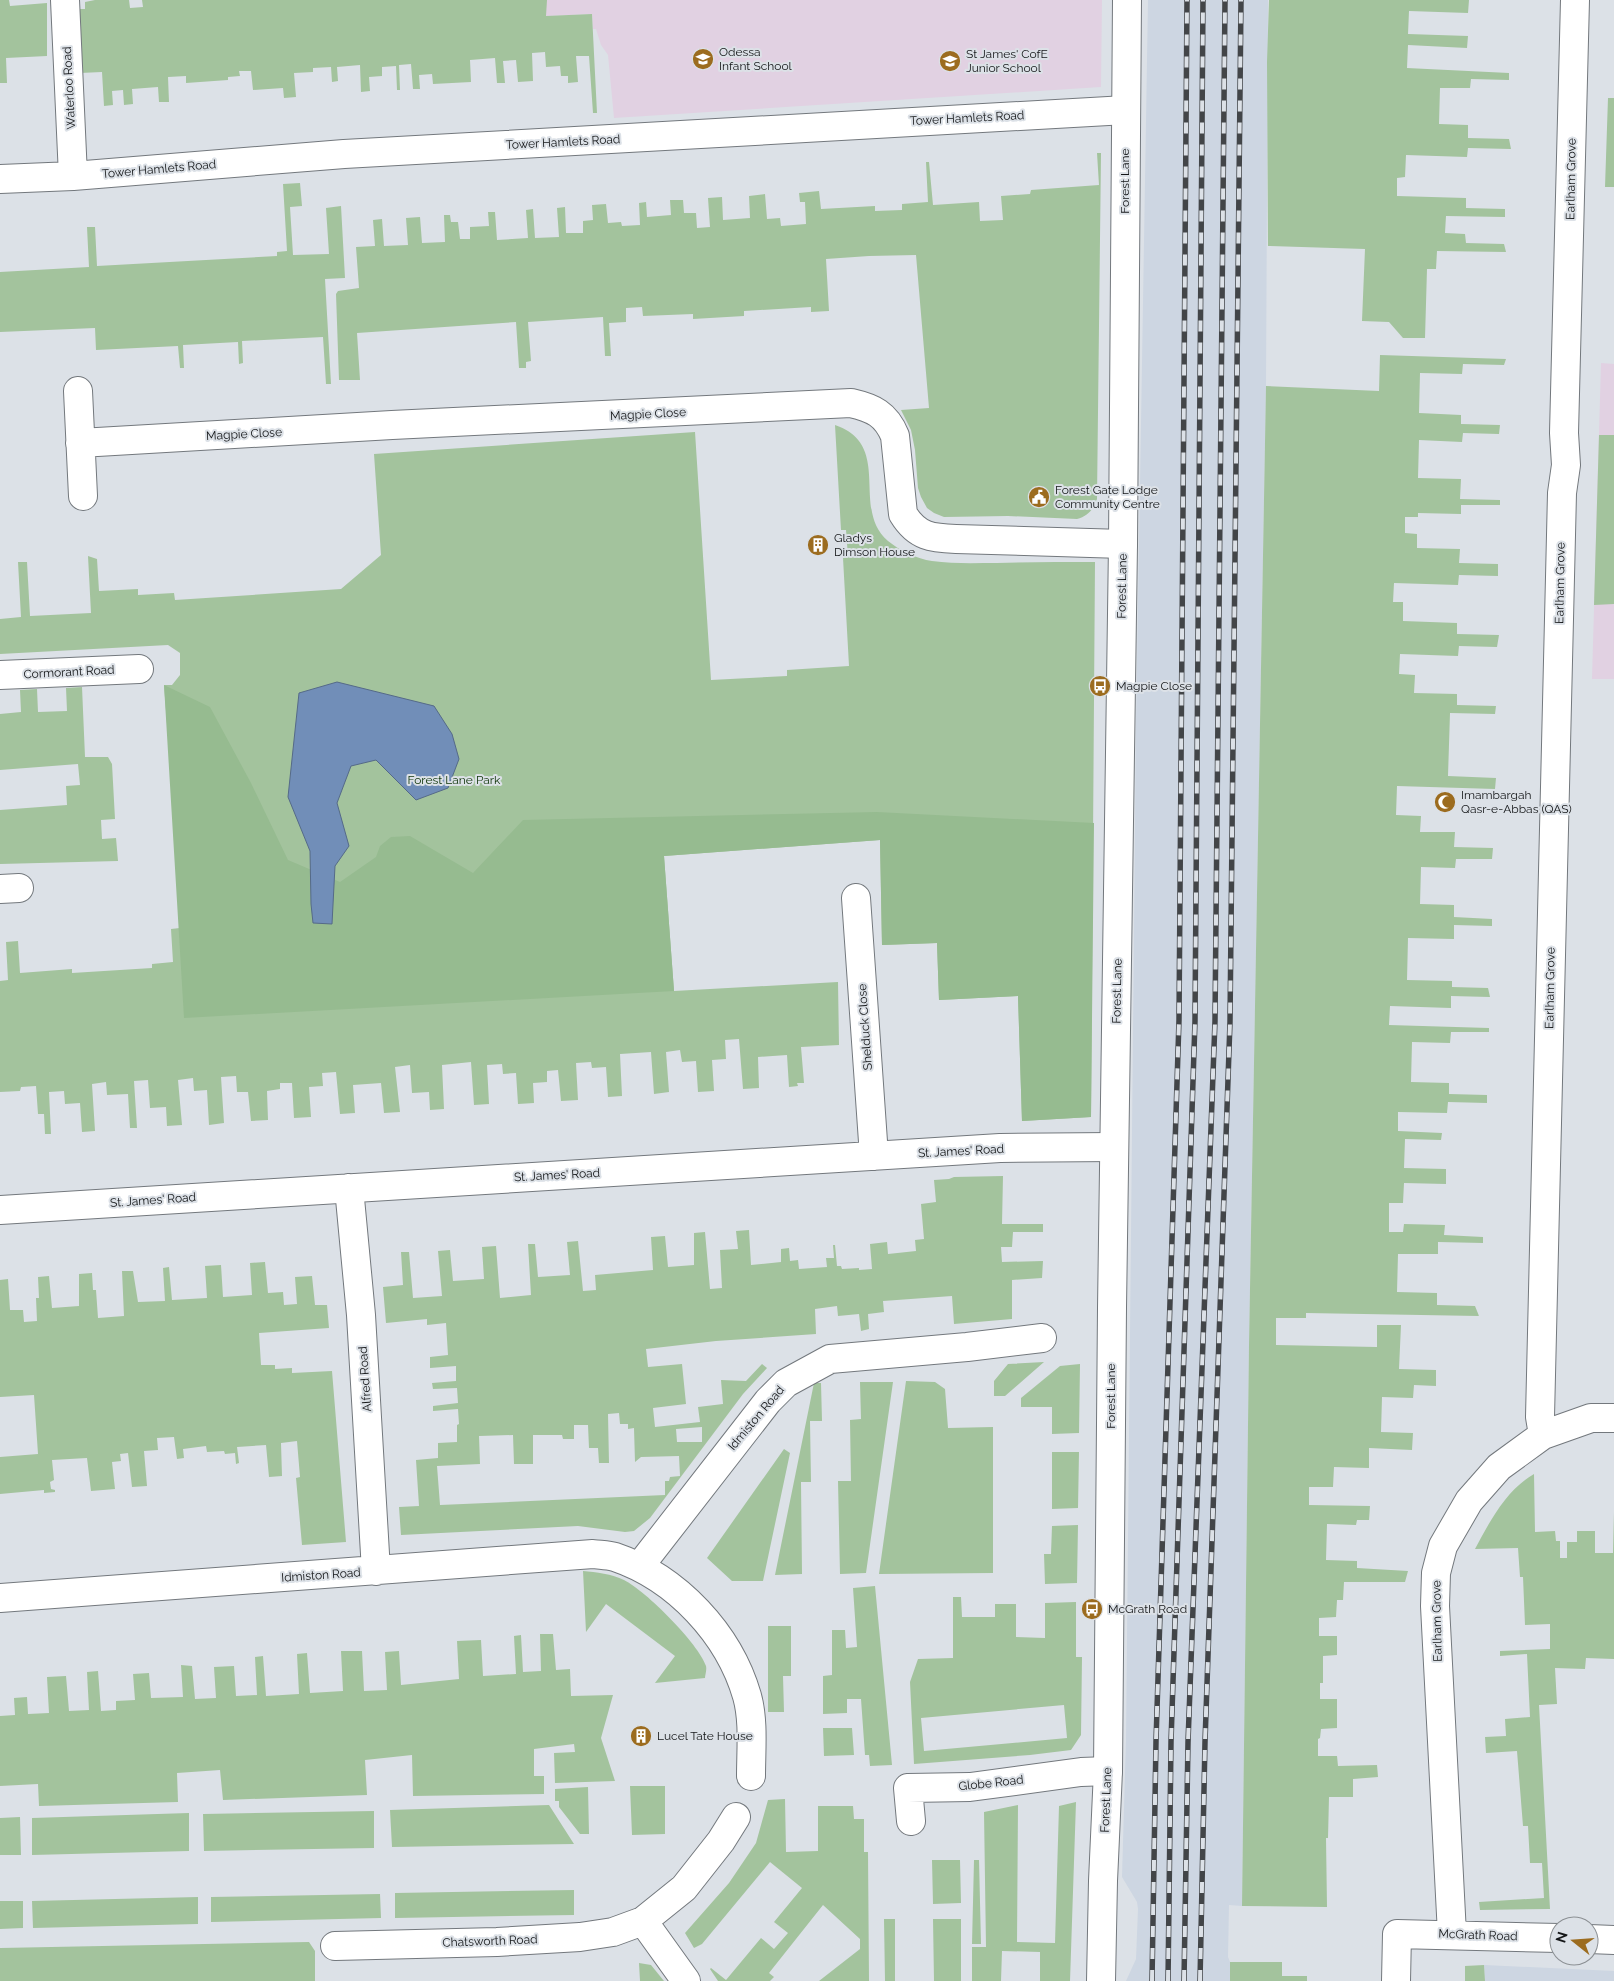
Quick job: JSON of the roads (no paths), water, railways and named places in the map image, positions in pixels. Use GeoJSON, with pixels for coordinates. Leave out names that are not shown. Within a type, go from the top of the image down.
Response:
{"type":"FeatureCollection","features":[{"type":"Feature","properties":{"kind":"street","name":"Waterloo Road"},"geometry":{"type":"LineString","coordinates":[[65,0],[74,176]]}},
{"type":"Feature","properties":{"kind":"street","name":"Forest Lane"},"geometry":{"type":"LineString","coordinates":[[1101,1981],[1108,1771],[1114,1147],[1123,544],[1127,0]]}},
{"type":"Feature","properties":{"kind":"street","name":"Earlham Grove"},"geometry":{"type":"LineString","coordinates":[[1452,1934],[1435,1606],[1436,1573],[1443,1546],[1469,1501],[1499,1467],[1543,1435],[1540,1417],[1562,503],[1566,465],[1564,433],[1574,0]]}},
{"type":"Feature","properties":{"kind":"street","name":"Tower Hamlets Road"},"geometry":{"type":"LineString","coordinates":[[0,179],[74,176],[353,153],[1126,110]]}},
{"type":"Feature","properties":{"kind":"street"},"geometry":{"type":"LineString","coordinates":[[78,391],[83,496]]}},
{"type":"Feature","properties":{"kind":"street","name":"Magpie Close"},"geometry":{"type":"LineString","coordinates":[[80,443],[392,425],[851,404],[868,407],[882,415],[890,424],[895,436],[903,514],[910,525],[918,532],[930,537],[950,539],[1123,544]]}},
{"type":"Feature","properties":{"kind":"street","name":"Cormorant Road"},"geometry":{"type":"LineString","coordinates":[[0,675],[139,669]]}},
{"type":"Feature","properties":{"kind":"street","name":"Shelduck Close"},"geometry":{"type":"LineString","coordinates":[[856,898],[874,1156]]}},
{"type":"Feature","properties":{"kind":"street","name":"St. James' Road"},"geometry":{"type":"LineString","coordinates":[[0,1210],[1000,1148],[1114,1147]]}},
{"type":"Feature","properties":{"kind":"street","name":"Alfred Road"},"geometry":{"type":"LineString","coordinates":[[349,1188],[361,1315],[376,1571]]}},
{"type":"Feature","properties":{"kind":"street","name":"Idmiston Road"},"geometry":{"type":"LineString","coordinates":[[639,1567],[768,1401],[786,1383],[805,1372],[830,1359],[967,1347],[1042,1338]]}},
{"type":"Feature","properties":{"kind":"street"},"geometry":{"type":"LineString","coordinates":[[1543,1435],[1591,1418],[1614,1418]]}},
{"type":"Feature","properties":{"kind":"street","name":"Idmiston Road"},"geometry":{"type":"LineString","coordinates":[[0,1598],[593,1554],[614,1556],[639,1567],[666,1584],[687,1601],[706,1621],[728,1652],[747,1696],[751,1729],[751,1776]]}},
{"type":"Feature","properties":{"kind":"street","name":"Globe Road"},"geometry":{"type":"LineString","coordinates":[[911,1821],[908,1788],[970,1787],[1081,1772],[1108,1771]]}},
{"type":"Feature","properties":{"kind":"street","name":"Chatsworth Road"},"geometry":{"type":"LineString","coordinates":[[335,1946],[497,1942],[580,1937],[613,1932],[642,1921],[684,1888],[721,1841],[736,1817]]}},
{"type":"Feature","properties":{"kind":"street"},"geometry":{"type":"LineString","coordinates":[[642,1921],[686,1981]]}},
{"type":"Feature","properties":{"kind":"street","name":"McGrath Road"},"geometry":{"type":"LineString","coordinates":[[1396,1981],[1397,1934],[1549,1938]]}},
{"type":"Feature","properties":{"kind":"street"},"geometry":{"type":"LineString","coordinates":[[1599,1939],[1614,1940]]}},
{"type":"Feature","properties":{"kind":"water"},"geometry":{"type":"Polygon","coordinates":[[[337,682],[434,706],[452,734],[459,759],[448,788],[416,800],[376,760],[351,766],[337,803],[349,846],[335,866],[332,924],[313,923],[310,851],[288,797],[299,693],[337,682]]]}},
{"type":"Feature","properties":{"kind":"railway"},"geometry":{"type":"LineString","coordinates":[[1152,1981],[1156,1741],[1179,1020],[1187,0]]}},
{"type":"Feature","properties":{"kind":"railway"},"geometry":{"type":"LineString","coordinates":[[1168,1981],[1171,1742],[1195,1021],[1203,0]]}},
{"type":"Feature","properties":{"kind":"railway"},"geometry":{"type":"LineString","coordinates":[[1184,1981],[1188,1742],[1215,1021],[1225,0]]}},
{"type":"Feature","properties":{"kind":"railway"},"geometry":{"type":"LineString","coordinates":[[1200,1981],[1205,1742],[1230,1022],[1241,0]]}},
{"type":"Feature","properties":{"kind":"place","name":"Odessa Infant School"},"geometry":{"type":"Point","coordinates":[703,59]}},
{"type":"Feature","properties":{"kind":"place","name":"St James' CofE Junior School"},"geometry":{"type":"Point","coordinates":[950,61]}},
{"type":"Feature","properties":{"kind":"place","name":"Forest Gate Lodge Community Centre"},"geometry":{"type":"Point","coordinates":[1039,497]}},
{"type":"Feature","properties":{"kind":"place","name":"Gladys Dimson House"},"geometry":{"type":"Point","coordinates":[818,545]}},
{"type":"Feature","properties":{"kind":"place","name":"Magpie Close"},"geometry":{"type":"Point","coordinates":[1100,686]}},
{"type":"Feature","properties":{"kind":"place","name":"Imambargah Qasr-e-Abbas (QAS)"},"geometry":{"type":"Point","coordinates":[1445,802]}},
{"type":"Feature","properties":{"kind":"place","name":"McGrath Road"},"geometry":{"type":"Point","coordinates":[1092,1609]}},
{"type":"Feature","properties":{"kind":"place","name":"Lucel Tate House"},"geometry":{"type":"Point","coordinates":[641,1736]}},
{"type":"Feature","properties":{"kind":"park label","name":"Forest Lane Park"},"geometry":{"type":"Point","coordinates":[454,780]}}]}
